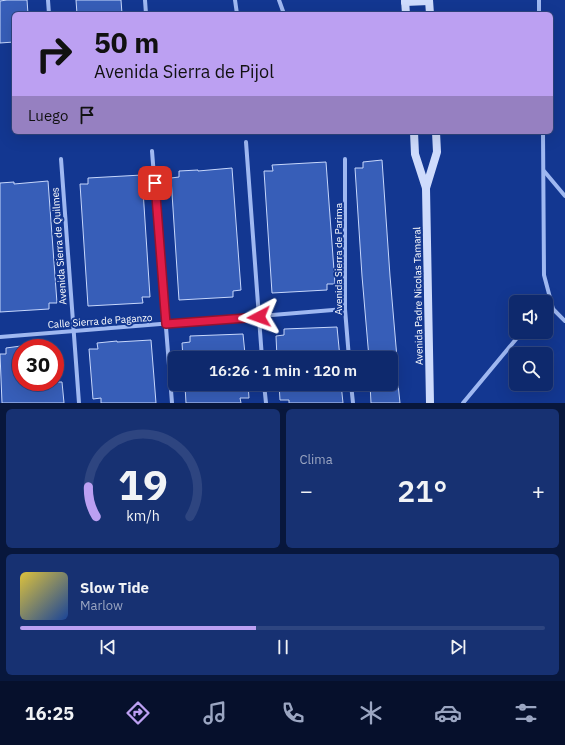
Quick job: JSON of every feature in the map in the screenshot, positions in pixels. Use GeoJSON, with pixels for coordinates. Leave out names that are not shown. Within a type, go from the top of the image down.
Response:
{"type":"FeatureCollection","features":[{"type":"Feature","properties":{"kind":"street"},"geometry":{"type":"LineString","coordinates":[[48,0],[49,12]]}},
{"type":"Feature","properties":{"kind":"street"},"geometry":{"type":"LineString","coordinates":[[145,0],[146,12]]}},
{"type":"Feature","properties":{"kind":"street"},"geometry":{"type":"LineString","coordinates":[[235,0],[236,12]]}},
{"type":"Feature","properties":{"kind":"street"},"geometry":{"type":"LineString","coordinates":[[279,0],[283,12]]}},
{"type":"Feature","properties":{"kind":"street"},"geometry":{"type":"LineString","coordinates":[[539,0],[539,12]]}},
{"type":"Feature","properties":{"kind":"street"},"geometry":{"type":"LineString","coordinates":[[406,12],[405,1],[429,1],[430,12]]}},
{"type":"Feature","properties":{"kind":"street","name":"Avenida Padre Nicolas Tamaral"},"geometry":{"type":"LineString","coordinates":[[414,134],[415,154],[426,188],[430,403]]}},
{"type":"Feature","properties":{"kind":"street","name":"Avenida Padre Nicolas Tamaral"},"geometry":{"type":"LineString","coordinates":[[426,188],[437,152],[436,134]]}},
{"type":"Feature","properties":{"kind":"street"},"geometry":{"type":"LineString","coordinates":[[543,134],[544,275],[549,295]]}},
{"type":"Feature","properties":{"kind":"street"},"geometry":{"type":"LineString","coordinates":[[246,142],[261,351]]}},
{"type":"Feature","properties":{"kind":"street"},"geometry":{"type":"LineString","coordinates":[[152,151],[172,403]]}},
{"type":"Feature","properties":{"kind":"street","name":"Avenida Sierra de Quilmes"},"geometry":{"type":"LineString","coordinates":[[61,159],[79,403]]}},
{"type":"Feature","properties":{"kind":"street","name":"Avenida Sierra de Parima"},"geometry":{"type":"LineString","coordinates":[[345,160],[346,309],[349,351]]}},
{"type":"Feature","properties":{"kind":"street"},"geometry":{"type":"LineString","coordinates":[[544,170],[565,196]]}},
{"type":"Feature","properties":{"kind":"street","name":"Calle Sierra de Paganzo"},"geometry":{"type":"LineString","coordinates":[[0,337],[346,309]]}},
{"type":"Feature","properties":{"kind":"street"},"geometry":{"type":"LineString","coordinates":[[553,309],[565,321]]}},
{"type":"Feature","properties":{"kind":"street"},"geometry":{"type":"LineString","coordinates":[[463,403],[516,339]]}},
{"type":"Feature","properties":{"kind":"street"},"geometry":{"type":"LineString","coordinates":[[265,391],[266,403]]}},
{"type":"Feature","properties":{"kind":"street"},"geometry":{"type":"LineString","coordinates":[[352,391],[353,403]]}},
{"type":"Feature","properties":{"kind":"building"},"geometry":{"type":"Polygon","coordinates":[[[27,0],[28,12],[12,12],[12,42],[0,43],[0,1],[27,0]]]}},
{"type":"Feature","properties":{"kind":"building"},"geometry":{"type":"Polygon","coordinates":[[[76,0],[121,0],[122,12],[77,12],[76,0]]]}},
{"type":"Feature","properties":{"kind":"building"},"geometry":{"type":"Polygon","coordinates":[[[382,160],[396,351],[368,351],[355,168],[363,168],[363,162],[382,160]]]}},
{"type":"Feature","properties":{"kind":"building"},"geometry":{"type":"Polygon","coordinates":[[[326,162],[335,284],[327,284],[327,290],[272,293],[264,171],[273,171],[272,165],[326,162]]]}},
{"type":"Feature","properties":{"kind":"building"},"geometry":{"type":"Polygon","coordinates":[[[232,168],[241,290],[233,291],[233,297],[179,300],[171,178],[179,177],[179,171],[232,168]]]}},
{"type":"Feature","properties":{"kind":"building"},"geometry":{"type":"Polygon","coordinates":[[[142,175],[150,297],[142,297],[143,303],[88,306],[80,184],[88,184],[88,178],[142,175]]]}},
{"type":"Feature","properties":{"kind":"building"},"geometry":{"type":"Polygon","coordinates":[[[48,181],[57,303],[49,303],[49,309],[0,312],[0,183],[14,182],[14,184],[48,181]]]}},
{"type":"Feature","properties":{"kind":"building"},"geometry":{"type":"Polygon","coordinates":[[[337,327],[339,351],[277,351],[276,336],[284,335],[284,329],[337,327]]]}},
{"type":"Feature","properties":{"kind":"building"},"geometry":{"type":"Polygon","coordinates":[[[243,334],[245,351],[183,351],[182,343],[190,342],[190,336],[243,334]]]}},
{"type":"Feature","properties":{"kind":"building"},"geometry":{"type":"Polygon","coordinates":[[[151,340],[156,403],[101,403],[101,398],[93,399],[89,349],[98,349],[97,343],[151,340]]]}},
{"type":"Feature","properties":{"kind":"building"},"geometry":{"type":"Polygon","coordinates":[[[12,347],[12,391],[63,391],[64,403],[2,403],[0,354],[6,354],[6,348],[12,347]]]}},
{"type":"Feature","properties":{"kind":"building"},"geometry":{"type":"Polygon","coordinates":[[[398,384],[400,403],[371,403],[370,391],[398,391],[398,384]]]}},
{"type":"Feature","properties":{"kind":"building"},"geometry":{"type":"Polygon","coordinates":[[[185,391],[248,391],[249,398],[240,398],[241,403],[186,403],[185,391]]]}},
{"type":"Feature","properties":{"kind":"building"},"geometry":{"type":"Polygon","coordinates":[[[279,391],[342,391],[343,403],[289,403],[289,400],[280,400],[279,391]]]}},
{"type":"Feature","properties":{"kind":"route"},"geometry":{"type":"LineString","coordinates":[[155,183],[166,324],[259,317]]}}]}
